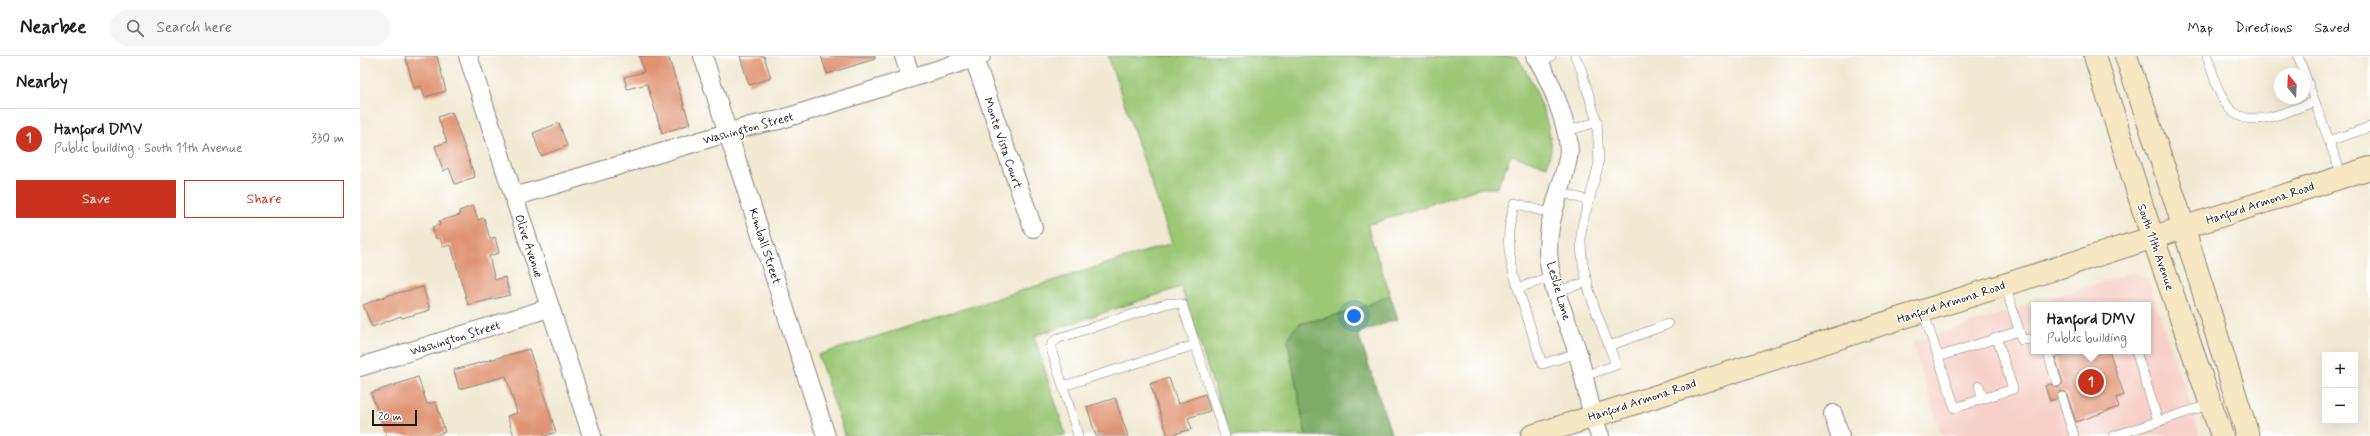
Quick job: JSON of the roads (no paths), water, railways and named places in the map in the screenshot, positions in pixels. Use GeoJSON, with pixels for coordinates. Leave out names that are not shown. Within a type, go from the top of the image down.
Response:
{"type":"FeatureCollection","features":[{"type":"Feature","properties":{"kind":"main road","name":"South 11th Avenue"},"geometry":{"type":"LineString","coordinates":[[2095,56],[2153,237],[2222,436]]}},
{"type":"Feature","properties":{"kind":"main road"},"geometry":{"type":"LineString","coordinates":[[2126,56],[2184,228],[2248,436]]}},
{"type":"Feature","properties":{"kind":"main road","name":"Hanford Armona Road"},"geometry":{"type":"LineString","coordinates":[[1532,436],[2370,168]]}},
{"type":"Feature","properties":{"kind":"street","name":"Olive Avenue"},"geometry":{"type":"LineString","coordinates":[[468,56],[592,436]]}},
{"type":"Feature","properties":{"kind":"street","name":"Kimball Street"},"geometry":{"type":"LineString","coordinates":[[703,56],[826,436]]}},
{"type":"Feature","properties":{"kind":"street"},"geometry":{"type":"LineString","coordinates":[[904,56],[911,78]]}},
{"type":"Feature","properties":{"kind":"street","name":"Washington Street"},"geometry":{"type":"LineString","coordinates":[[514,197],[728,133],[780,120],[978,57]]}},
{"type":"Feature","properties":{"kind":"street","name":"Monte Vista Court"},"geometry":{"type":"LineString","coordinates":[[978,57],[1033,228]]}},
{"type":"Feature","properties":{"kind":"street","name":"Leslie Lane"},"geometry":{"type":"LineString","coordinates":[[1542,58],[1567,131],[1569,150],[1552,214],[1548,236],[1549,262],[1578,353],[1592,416],[1600,436]]}},
{"type":"Feature","properties":{"kind":"street","name":"Washington Street"},"geometry":{"type":"LineString","coordinates":[[360,367],[549,308]]}},
{"type":"Feature","properties":{"kind":"street"},"geometry":{"type":"LineString","coordinates":[[1833,414],[1840,436]]}},
{"type":"Feature","properties":{"kind":"lane"},"geometry":{"type":"LineString","coordinates":[[1574,56],[1581,69],[1597,122],[1598,162],[1580,237],[1588,282],[1616,365],[1584,376]]}},
{"type":"Feature","properties":{"kind":"lane"},"geometry":{"type":"LineString","coordinates":[[2207,56],[2225,103],[2234,113],[2242,117],[2262,118],[2314,102]]}},
{"type":"Feature","properties":{"kind":"lane"},"geometry":{"type":"LineString","coordinates":[[2298,56],[2342,176]]}},
{"type":"Feature","properties":{"kind":"lane"},"geometry":{"type":"LineString","coordinates":[[1567,131],[1597,122]]}},
{"type":"Feature","properties":{"kind":"lane"},"geometry":{"type":"LineString","coordinates":[[2329,141],[2370,127]]}},
{"type":"Feature","properties":{"kind":"lane"},"geometry":{"type":"LineString","coordinates":[[1558,191],[1589,201]]}},
{"type":"Feature","properties":{"kind":"lane"},"geometry":{"type":"LineString","coordinates":[[1552,214],[1515,203],[1508,225],[1508,255],[1542,364],[1578,353]]}},
{"type":"Feature","properties":{"kind":"lane"},"geometry":{"type":"LineString","coordinates":[[1518,288],[1588,282]]}},
{"type":"Feature","properties":{"kind":"lane"},"geometry":{"type":"LineString","coordinates":[[2005,285],[2022,340],[2031,339]]}},
{"type":"Feature","properties":{"kind":"lane"},"geometry":{"type":"LineString","coordinates":[[1078,436],[1051,350],[1052,343],[1059,338],[1161,305],[1175,302],[1182,304],[1224,436]]}},
{"type":"Feature","properties":{"kind":"lane"},"geometry":{"type":"LineString","coordinates":[[1923,311],[1955,408],[2013,389],[1997,338]]}},
{"type":"Feature","properties":{"kind":"lane"},"geometry":{"type":"LineString","coordinates":[[1609,346],[1668,324]]}},
{"type":"Feature","properties":{"kind":"lane"},"geometry":{"type":"LineString","coordinates":[[1938,358],[1968,352],[1997,338],[2019,331]]}},
{"type":"Feature","properties":{"kind":"lane"},"geometry":{"type":"LineString","coordinates":[[1063,386],[1195,345]]}},
{"type":"Feature","properties":{"kind":"lane"},"geometry":{"type":"LineString","coordinates":[[2048,354],[2057,382]]}},
{"type":"Feature","properties":{"kind":"lane"},"geometry":{"type":"LineString","coordinates":[[2137,354],[2158,422]]}},
{"type":"Feature","properties":{"kind":"lane"},"geometry":{"type":"LineString","coordinates":[[1979,386],[1983,398]]}},
{"type":"Feature","properties":{"kind":"lane"},"geometry":{"type":"LineString","coordinates":[[2062,397],[2074,436]]}},
{"type":"Feature","properties":{"kind":"lane"},"geometry":{"type":"LineString","coordinates":[[2114,436],[2211,404]]}},
{"type":"Feature","properties":{"kind":"place","name":"Hanford DMV"},"geometry":{"type":"Point","coordinates":[2091,382]}}]}
